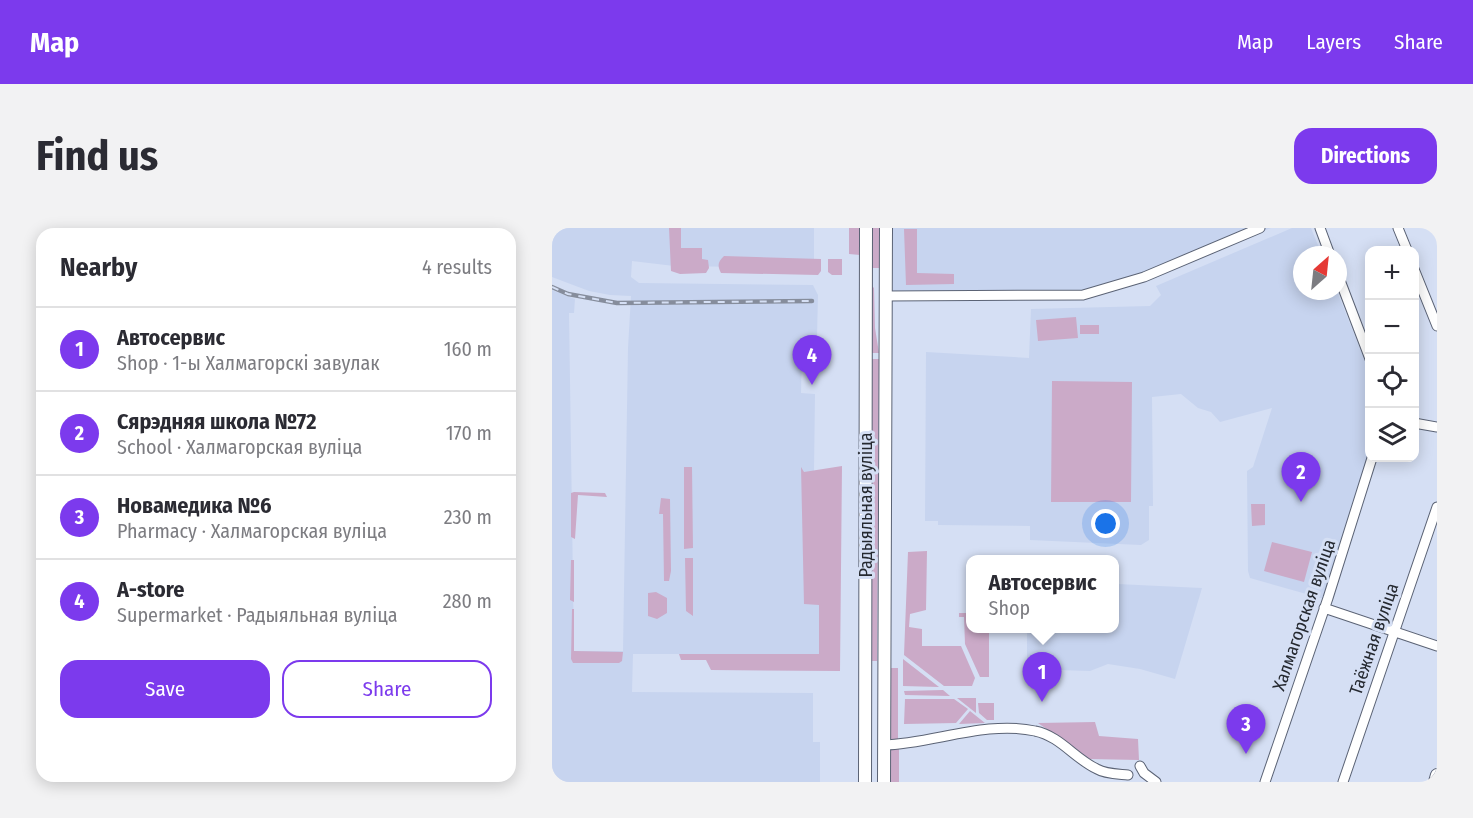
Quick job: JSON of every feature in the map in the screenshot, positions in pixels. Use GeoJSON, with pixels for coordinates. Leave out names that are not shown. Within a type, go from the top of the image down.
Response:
{"type":"FeatureCollection","features":[{"type":"Feature","properties":{"kind":"main road","name":"Радыяльная вуліца"},"geometry":{"type":"LineString","coordinates":[[865,782],[866,228]]}},
{"type":"Feature","properties":{"kind":"main road","name":"Радыяльная вуліца"},"geometry":{"type":"LineString","coordinates":[[884,782],[886,228]]}},
{"type":"Feature","properties":{"kind":"main road"},"geometry":{"type":"LineString","coordinates":[[1435,782],[1437,776]]}},
{"type":"Feature","properties":{"kind":"street"},"geometry":{"type":"LineString","coordinates":[[885,296],[1083,295],[1144,277],[1260,228]]}},
{"type":"Feature","properties":{"kind":"street"},"geometry":{"type":"LineString","coordinates":[[1320,228],[1327,246]]}},
{"type":"Feature","properties":{"kind":"street"},"geometry":{"type":"LineString","coordinates":[[1398,228],[1405,246]]}},
{"type":"Feature","properties":{"kind":"street"},"geometry":{"type":"LineString","coordinates":[[1419,281],[1437,326]]}},
{"type":"Feature","properties":{"kind":"street"},"geometry":{"type":"LineString","coordinates":[[1347,299],[1368,354]]}},
{"type":"Feature","properties":{"kind":"street"},"geometry":{"type":"LineString","coordinates":[[1419,424],[1437,427]]}},
{"type":"Feature","properties":{"kind":"street","name":"Халмагорская вуліца"},"geometry":{"type":"LineString","coordinates":[[1265,782],[1371,462]]}},
{"type":"Feature","properties":{"kind":"street","name":"Таёжная вуліца"},"geometry":{"type":"LineString","coordinates":[[1343,782],[1437,507]]}},
{"type":"Feature","properties":{"kind":"street"},"geometry":{"type":"LineString","coordinates":[[1324,608],[1437,646]]}},
{"type":"Feature","properties":{"kind":"street"},"geometry":{"type":"LineString","coordinates":[[884,745],[900,745],[973,732],[1034,730],[1054,738],[1098,770],[1128,775]]}},
{"type":"Feature","properties":{"kind":"street"},"geometry":{"type":"LineString","coordinates":[[1140,766],[1144,773],[1156,782]]}},
{"type":"Feature","properties":{"kind":"shaded area"},"geometry":{"type":"Polygon","coordinates":[[[552,228],[814,228],[814,268],[674,266],[632,261],[631,277],[639,283],[813,285],[818,295],[817,336],[802,353],[801,393],[815,394],[814,471],[819,654],[633,654],[632,692],[813,693],[813,742],[820,742],[820,782],[552,782],[552,290],[575,299],[574,313],[569,313],[574,651],[623,651],[628,348],[631,296],[589,291],[552,277],[552,228]]]}},
{"type":"Feature","properties":{"kind":"shaded area"},"geometry":{"type":"Polygon","coordinates":[[[669,228],[681,228],[681,248],[702,248],[702,259],[708,260],[709,268],[706,273],[680,274],[671,271],[669,228]]]}},
{"type":"Feature","properties":{"kind":"shaded area"},"geometry":{"type":"Polygon","coordinates":[[[849,228],[860,228],[860,255],[849,254],[849,228]]]}},
{"type":"Feature","properties":{"kind":"shaded area"},"geometry":{"type":"Polygon","coordinates":[[[872,228],[879,228],[879,268],[872,268],[872,228]]]}},
{"type":"Feature","properties":{"kind":"shaded area"},"geometry":{"type":"Polygon","coordinates":[[[893,228],[1271,228],[1175,266],[1081,296],[927,291],[926,296],[893,294],[893,228]]]}},
{"type":"Feature","properties":{"kind":"shaded area"},"geometry":{"type":"Polygon","coordinates":[[[1292,228],[1311,228],[1318,246],[1293,246],[1293,300],[1341,300],[1365,361],[1366,462],[1324,599],[1250,578],[1248,571],[1247,471],[1253,467],[1272,408],[1220,422],[1211,412],[1198,408],[1181,394],[1152,397],[1153,506],[1149,506],[1149,540],[1141,545],[1030,540],[1030,526],[938,525],[938,521],[925,521],[926,352],[1029,358],[1031,309],[1150,306],[1161,295],[1156,286],[1292,228]]]}},
{"type":"Feature","properties":{"kind":"shaded area"},"geometry":{"type":"Polygon","coordinates":[[[904,229],[917,229],[917,273],[954,274],[954,284],[906,285],[904,229]]]}},
{"type":"Feature","properties":{"kind":"shaded area"},"geometry":{"type":"Polygon","coordinates":[[[724,256],[821,259],[821,271],[818,275],[721,273],[719,264],[724,256]]]}},
{"type":"Feature","properties":{"kind":"shaded area"},"geometry":{"type":"Polygon","coordinates":[[[828,259],[842,259],[842,275],[832,275],[828,272],[828,259]]]}},
{"type":"Feature","properties":{"kind":"shaded area"},"geometry":{"type":"Polygon","coordinates":[[[872,286],[874,288],[875,328],[879,353],[872,353],[872,286]]]}},
{"type":"Feature","properties":{"kind":"shaded area"},"geometry":{"type":"Polygon","coordinates":[[[1076,317],[1078,338],[1038,341],[1036,320],[1076,317]]]}},
{"type":"Feature","properties":{"kind":"shaded area"},"geometry":{"type":"Polygon","coordinates":[[[1080,325],[1099,325],[1099,334],[1080,334],[1080,325]]]}},
{"type":"Feature","properties":{"kind":"shaded area"},"geometry":{"type":"Polygon","coordinates":[[[871,359],[879,359],[877,661],[870,661],[871,359]]]}},
{"type":"Feature","properties":{"kind":"shaded area"},"geometry":{"type":"Polygon","coordinates":[[[1052,381],[1132,382],[1131,502],[1051,502],[1052,381]]]}},
{"type":"Feature","properties":{"kind":"shaded area"},"geometry":{"type":"Polygon","coordinates":[[[842,466],[840,671],[711,670],[706,660],[681,660],[679,654],[819,654],[819,605],[804,604],[801,467],[804,472],[842,466]]]}},
{"type":"Feature","properties":{"kind":"shaded area"},"geometry":{"type":"Polygon","coordinates":[[[684,467],[692,467],[693,548],[684,549],[684,467]]]}},
{"type":"Feature","properties":{"kind":"shaded area"},"geometry":{"type":"Polygon","coordinates":[[[571,493],[605,493],[607,497],[578,495],[575,539],[571,537],[571,493]]]}},
{"type":"Feature","properties":{"kind":"shaded area"},"geometry":{"type":"Polygon","coordinates":[[[661,498],[670,499],[671,571],[669,581],[664,581],[663,514],[659,514],[661,498]]]}},
{"type":"Feature","properties":{"kind":"shaded area"},"geometry":{"type":"Polygon","coordinates":[[[1251,504],[1265,504],[1265,525],[1252,526],[1251,504]]]}},
{"type":"Feature","properties":{"kind":"shaded area"},"geometry":{"type":"Polygon","coordinates":[[[1272,542],[1312,552],[1304,582],[1264,571],[1272,542]]]}},
{"type":"Feature","properties":{"kind":"shaded area"},"geometry":{"type":"Polygon","coordinates":[[[927,551],[926,610],[910,614],[909,627],[922,629],[922,646],[961,646],[975,678],[972,686],[944,686],[904,655],[908,552],[927,551]]]}},
{"type":"Feature","properties":{"kind":"shaded area"},"geometry":{"type":"Polygon","coordinates":[[[685,558],[693,558],[693,616],[686,611],[685,558]]]}},
{"type":"Feature","properties":{"kind":"shaded area"},"geometry":{"type":"Polygon","coordinates":[[[571,560],[574,560],[574,602],[570,600],[571,560]]]}},
{"type":"Feature","properties":{"kind":"shaded area"},"geometry":{"type":"Polygon","coordinates":[[[1119,584],[1202,588],[1175,679],[1140,669],[1108,664],[1090,671],[1027,669],[1027,633],[1119,633],[1119,584]]]}},
{"type":"Feature","properties":{"kind":"shaded area"},"geometry":{"type":"Polygon","coordinates":[[[656,592],[667,598],[667,613],[657,619],[648,616],[648,593],[656,592]]]}},
{"type":"Feature","properties":{"kind":"shaded area"},"geometry":{"type":"Polygon","coordinates":[[[572,609],[574,609],[574,651],[623,652],[622,661],[619,663],[573,663],[571,659],[572,609]]]}},
{"type":"Feature","properties":{"kind":"shaded area"},"geometry":{"type":"Polygon","coordinates":[[[959,613],[966,613],[966,633],[989,633],[989,677],[980,677],[965,644],[964,617],[959,617],[959,613]]]}},
{"type":"Feature","properties":{"kind":"shaded area"},"geometry":{"type":"Polygon","coordinates":[[[903,659],[939,687],[903,686],[903,659]]]}},
{"type":"Feature","properties":{"kind":"shaded area"},"geometry":{"type":"Polygon","coordinates":[[[889,668],[898,668],[898,742],[891,741],[888,736],[889,668]]]}},
{"type":"Feature","properties":{"kind":"shaded area"},"geometry":{"type":"Polygon","coordinates":[[[943,690],[950,696],[905,695],[904,691],[943,690]]]}},
{"type":"Feature","properties":{"kind":"shaded area"},"geometry":{"type":"Polygon","coordinates":[[[957,698],[976,698],[976,713],[957,698]]]}},
{"type":"Feature","properties":{"kind":"shaded area"},"geometry":{"type":"Polygon","coordinates":[[[905,699],[954,699],[968,709],[956,723],[904,724],[905,699]]]}},
{"type":"Feature","properties":{"kind":"shaded area"},"geometry":{"type":"Polygon","coordinates":[[[978,703],[994,703],[994,720],[987,720],[979,713],[978,703]]]}},
{"type":"Feature","properties":{"kind":"shaded area"},"geometry":{"type":"Polygon","coordinates":[[[970,711],[985,723],[959,724],[970,711]]]}},
{"type":"Feature","properties":{"kind":"shaded area"},"geometry":{"type":"Polygon","coordinates":[[[1095,722],[1099,736],[1138,739],[1139,760],[1089,759],[1038,723],[1095,722]]]}},
{"type":"Feature","properties":{"kind":"shaded area"},"geometry":{"type":"Polygon","coordinates":[[[899,748],[899,782],[889,782],[889,750],[899,748]]]}},
{"type":"Feature","properties":{"kind":"railway"},"geometry":{"type":"LineString","coordinates":[[552,287],[568,294],[617,303],[812,301]]}},
{"type":"Feature","properties":{"kind":"place","name":"А-store"},"geometry":{"type":"Point","coordinates":[812,385]}},
{"type":"Feature","properties":{"kind":"place","name":"Сярэдняя школа №72"},"geometry":{"type":"Point","coordinates":[1301,502]}},
{"type":"Feature","properties":{"kind":"place","name":"Автосервис"},"geometry":{"type":"Point","coordinates":[1042,702]}},
{"type":"Feature","properties":{"kind":"place","name":"Новамедика №6"},"geometry":{"type":"Point","coordinates":[1246,754]}}]}
